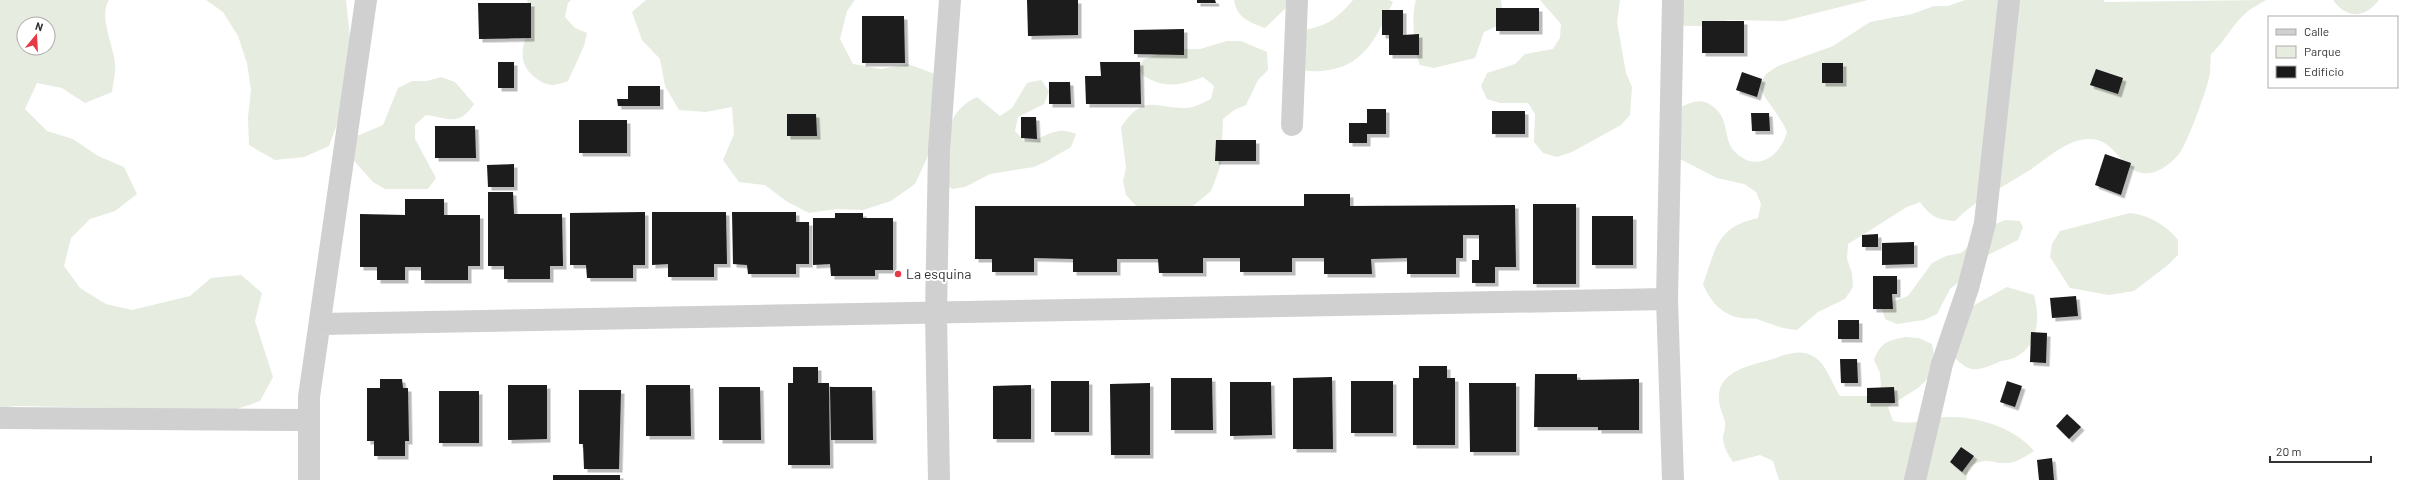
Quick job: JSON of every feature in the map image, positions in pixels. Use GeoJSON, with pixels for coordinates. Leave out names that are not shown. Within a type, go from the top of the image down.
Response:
{"type":"FeatureCollection","features":[{"type":"Feature","properties":{"kind":"street"},"geometry":{"type":"LineString","coordinates":[[309,480],[309,397],[366,0]]}},
{"type":"Feature","properties":{"kind":"street"},"geometry":{"type":"LineString","coordinates":[[939,480],[936,314],[939,150],[950,0]]}},
{"type":"Feature","properties":{"kind":"street"},"geometry":{"type":"LineString","coordinates":[[1292,125],[1297,0]]}},
{"type":"Feature","properties":{"kind":"street"},"geometry":{"type":"LineString","coordinates":[[1672,480],[1667,299],[1673,0]]}},
{"type":"Feature","properties":{"kind":"street"},"geometry":{"type":"LineString","coordinates":[[1915,480],[1942,364],[1968,288],[1985,223],[2009,0]]}},
{"type":"Feature","properties":{"kind":"street"},"geometry":{"type":"LineString","coordinates":[[320,324],[936,314],[1667,299]]}},
{"type":"Feature","properties":{"kind":"street"},"geometry":{"type":"LineString","coordinates":[[0,418],[309,420]]}},
{"type":"Feature","properties":{"kind":"green space"},"geometry":{"type":"Polygon","coordinates":[[[0,0],[109,0],[105,14],[115,64],[112,92],[85,103],[62,88],[37,83],[25,109],[47,131],[73,139],[98,156],[124,167],[137,194],[115,211],[90,219],[71,238],[64,266],[80,288],[106,304],[132,310],[190,296],[211,278],[241,275],[262,293],[255,321],[273,377],[260,401],[234,410],[16,406],[0,408],[0,0]]]}},
{"type":"Feature","properties":{"kind":"green space"},"geometry":{"type":"Polygon","coordinates":[[[206,0],[346,0],[350,37],[339,119],[329,146],[304,157],[275,160],[249,145],[248,117],[251,90],[247,63],[238,36],[223,12],[206,0]]]}},
{"type":"Feature","properties":{"kind":"green space"},"geometry":{"type":"Polygon","coordinates":[[[527,0],[571,0],[568,3],[565,17],[575,28],[587,33],[584,46],[568,81],[556,85],[541,82],[528,70],[523,61],[524,41],[530,11],[527,0]]]}},
{"type":"Feature","properties":{"kind":"green space"},"geometry":{"type":"Polygon","coordinates":[[[646,0],[855,0],[847,11],[840,39],[853,64],[881,69],[908,64],[935,74],[935,131],[927,158],[915,184],[891,201],[863,210],[836,209],[809,213],[786,201],[765,185],[739,182],[723,160],[734,134],[732,107],[706,112],[679,110],[665,86],[660,59],[642,40],[632,12],[646,0]]]}},
{"type":"Feature","properties":{"kind":"green space"},"geometry":{"type":"Polygon","coordinates":[[[1234,0],[1288,0],[1285,9],[1265,28],[1249,21],[1241,15],[1234,0]]]}},
{"type":"Feature","properties":{"kind":"green space"},"geometry":{"type":"Polygon","coordinates":[[[1353,0],[1389,0],[1393,2],[1370,45],[1362,54],[1342,67],[1316,71],[1296,68],[1294,31],[1304,30],[1327,23],[1340,14],[1353,0]]]}},
{"type":"Feature","properties":{"kind":"green space"},"geometry":{"type":"Polygon","coordinates":[[[1416,0],[1501,0],[1503,13],[1499,25],[1484,32],[1475,58],[1434,68],[1420,65],[1418,59],[1413,23],[1414,6],[1416,0]]]}},
{"type":"Feature","properties":{"kind":"green space"},"geometry":{"type":"Polygon","coordinates":[[[1540,0],[1620,0],[1617,22],[1626,73],[1632,87],[1630,115],[1621,125],[1572,152],[1557,157],[1543,153],[1534,142],[1535,114],[1528,103],[1500,103],[1487,99],[1481,86],[1487,73],[1515,64],[1525,54],[1553,49],[1560,38],[1561,24],[1540,0]]]}},
{"type":"Feature","properties":{"kind":"green space"},"geometry":{"type":"Polygon","coordinates":[[[1671,0],[1868,0],[1784,21],[1728,20],[1699,26],[1685,26],[1672,21],[1671,0]]]}},
{"type":"Feature","properties":{"kind":"green space"},"geometry":{"type":"Polygon","coordinates":[[[1965,0],[2103,0],[2105,2],[2266,0],[2247,12],[2211,54],[2209,78],[2191,129],[2179,154],[2172,162],[2157,171],[2152,173],[2142,173],[2134,170],[2105,143],[2097,140],[2079,140],[2063,147],[1979,201],[1955,221],[1944,220],[1931,214],[1920,202],[1907,207],[1848,244],[1847,259],[1852,273],[1853,287],[1845,299],[1818,312],[1797,330],[1781,327],[1757,319],[1734,316],[1722,310],[1709,296],[1703,284],[1711,260],[1720,241],[1726,234],[1734,227],[1744,222],[1758,218],[1761,204],[1756,192],[1744,184],[1717,178],[1680,159],[1680,108],[1699,101],[1711,105],[1721,116],[1731,147],[1735,152],[1743,158],[1752,161],[1767,159],[1779,148],[1787,132],[1759,86],[1766,74],[1778,66],[1833,46],[1870,22],[1912,14],[1934,6],[1948,6],[1965,0]]]}},
{"type":"Feature","properties":{"kind":"green space"},"geometry":{"type":"Polygon","coordinates":[[[2333,0],[2379,0],[2367,11],[2356,14],[2344,11],[2333,0]]]}},
{"type":"Feature","properties":{"kind":"green space"},"geometry":{"type":"Polygon","coordinates":[[[1227,41],[1241,41],[1267,52],[1268,70],[1258,80],[1246,105],[1234,110],[1223,119],[1221,163],[1211,191],[1188,210],[1148,212],[1135,205],[1126,195],[1123,181],[1126,168],[1121,127],[1136,110],[1143,106],[1156,105],[1184,108],[1202,104],[1211,99],[1214,86],[1203,77],[1184,83],[1161,83],[1146,77],[1137,71],[1143,60],[1172,49],[1200,49],[1227,41]]]}},
{"type":"Feature","properties":{"kind":"green space"},"geometry":{"type":"Polygon","coordinates":[[[441,77],[455,82],[474,104],[469,111],[458,118],[447,119],[426,115],[415,125],[415,139],[436,178],[428,189],[385,189],[373,182],[355,162],[349,148],[357,136],[383,125],[398,88],[412,81],[427,81],[441,77]]]}},
{"type":"Feature","properties":{"kind":"green space"},"geometry":{"type":"Polygon","coordinates":[[[1041,80],[1049,91],[1044,104],[1018,117],[1015,131],[1024,141],[1032,140],[1056,132],[1068,131],[1076,134],[1071,147],[1034,167],[990,174],[965,187],[952,189],[942,180],[948,132],[957,112],[977,97],[1000,116],[1012,108],[1027,83],[1041,80]]]}},
{"type":"Feature","properties":{"kind":"green space"},"geometry":{"type":"Polygon","coordinates":[[[2130,213],[2150,218],[2163,225],[2178,240],[2178,255],[2168,265],[2134,291],[2109,295],[2070,288],[2050,257],[2052,244],[2060,231],[2130,213]]]}},
{"type":"Feature","properties":{"kind":"green space"},"geometry":{"type":"Polygon","coordinates":[[[2005,220],[2020,221],[2023,227],[2018,240],[1980,259],[1960,281],[1950,289],[1937,314],[1924,320],[1897,324],[1885,319],[1881,306],[1908,296],[1932,263],[1946,256],[1961,253],[1993,225],[2005,220]]]}},
{"type":"Feature","properties":{"kind":"green space"},"geometry":{"type":"Polygon","coordinates":[[[2007,287],[2034,295],[2037,321],[2033,338],[2024,352],[2014,358],[1979,369],[1964,366],[1953,356],[1969,308],[2007,287]]]}},
{"type":"Feature","properties":{"kind":"green space"},"geometry":{"type":"Polygon","coordinates":[[[1905,337],[1919,338],[1932,344],[1934,357],[1933,368],[1923,383],[1888,407],[1893,421],[1910,423],[1948,417],[1975,419],[2002,428],[2014,434],[2034,451],[2022,458],[2008,463],[1985,461],[1975,464],[1969,467],[1966,480],[1779,480],[1773,461],[1760,455],[1733,462],[1724,444],[1723,437],[1725,424],[1719,399],[1720,389],[1724,381],[1730,375],[1738,370],[1784,355],[1805,353],[1820,361],[1840,396],[1871,396],[1881,386],[1880,373],[1874,360],[1879,349],[1889,341],[1905,337]]]}},
{"type":"Feature","properties":{"kind":"building"},"geometry":{"type":"Polygon","coordinates":[[[1027,0],[1078,0],[1078,35],[1028,36],[1027,0]]]}},
{"type":"Feature","properties":{"kind":"building"},"geometry":{"type":"Polygon","coordinates":[[[1197,0],[1215,0],[1216,3],[1197,3],[1197,0]]]}},
{"type":"Feature","properties":{"kind":"building"},"geometry":{"type":"Polygon","coordinates":[[[478,3],[531,3],[531,38],[479,39],[478,3]]]}},
{"type":"Feature","properties":{"kind":"building"},"geometry":{"type":"Polygon","coordinates":[[[1496,8],[1539,8],[1539,31],[1496,31],[1496,8]]]}},
{"type":"Feature","properties":{"kind":"building"},"geometry":{"type":"Polygon","coordinates":[[[1382,10],[1403,10],[1403,35],[1419,34],[1419,55],[1389,55],[1389,35],[1382,35],[1382,10]]]}},
{"type":"Feature","properties":{"kind":"building"},"geometry":{"type":"Polygon","coordinates":[[[862,16],[904,16],[905,63],[862,63],[862,16]]]}},
{"type":"Feature","properties":{"kind":"building"},"geometry":{"type":"Polygon","coordinates":[[[1702,21],[1744,21],[1744,53],[1702,53],[1702,21]]]}},
{"type":"Feature","properties":{"kind":"building"},"geometry":{"type":"Polygon","coordinates":[[[1184,29],[1184,55],[1134,54],[1134,30],[1184,29]]]}},
{"type":"Feature","properties":{"kind":"building"},"geometry":{"type":"Polygon","coordinates":[[[498,62],[514,62],[514,88],[498,88],[498,62]]]}},
{"type":"Feature","properties":{"kind":"building"},"geometry":{"type":"Polygon","coordinates":[[[1100,62],[1140,62],[1141,104],[1086,104],[1085,76],[1101,76],[1100,62]]]}},
{"type":"Feature","properties":{"kind":"building"},"geometry":{"type":"Polygon","coordinates":[[[1822,63],[1843,63],[1843,83],[1822,83],[1822,63]]]}},
{"type":"Feature","properties":{"kind":"building"},"geometry":{"type":"Polygon","coordinates":[[[2096,69],[2123,78],[2118,94],[2090,85],[2096,69]]]}},
{"type":"Feature","properties":{"kind":"building"},"geometry":{"type":"Polygon","coordinates":[[[1742,72],[1762,79],[1757,97],[1736,90],[1742,72]]]}},
{"type":"Feature","properties":{"kind":"building"},"geometry":{"type":"Polygon","coordinates":[[[1049,82],[1070,82],[1071,104],[1049,104],[1049,82]]]}},
{"type":"Feature","properties":{"kind":"building"},"geometry":{"type":"Polygon","coordinates":[[[628,86],[660,86],[660,106],[618,106],[617,99],[628,99],[628,86]]]}},
{"type":"Feature","properties":{"kind":"building"},"geometry":{"type":"Polygon","coordinates":[[[1367,109],[1386,109],[1386,134],[1367,134],[1367,143],[1349,143],[1349,123],[1367,123],[1367,109]]]}},
{"type":"Feature","properties":{"kind":"building"},"geometry":{"type":"Polygon","coordinates":[[[1492,111],[1525,111],[1525,134],[1492,134],[1492,111]]]}},
{"type":"Feature","properties":{"kind":"building"},"geometry":{"type":"Polygon","coordinates":[[[1751,113],[1769,113],[1770,131],[1752,131],[1751,113]]]}},
{"type":"Feature","properties":{"kind":"building"},"geometry":{"type":"Polygon","coordinates":[[[787,114],[816,114],[817,136],[787,136],[787,114]]]}},
{"type":"Feature","properties":{"kind":"building"},"geometry":{"type":"Polygon","coordinates":[[[1021,117],[1036,117],[1037,139],[1021,138],[1021,117]]]}},
{"type":"Feature","properties":{"kind":"building"},"geometry":{"type":"Polygon","coordinates":[[[579,120],[627,120],[627,153],[579,153],[579,120]]]}},
{"type":"Feature","properties":{"kind":"building"},"geometry":{"type":"Polygon","coordinates":[[[435,126],[475,126],[476,158],[435,158],[435,126]]]}},
{"type":"Feature","properties":{"kind":"building"},"geometry":{"type":"Polygon","coordinates":[[[1216,140],[1256,140],[1256,161],[1215,161],[1216,140]]]}},
{"type":"Feature","properties":{"kind":"building"},"geometry":{"type":"Polygon","coordinates":[[[2105,154],[2131,163],[2121,195],[2095,185],[2105,154]]]}},
{"type":"Feature","properties":{"kind":"building"},"geometry":{"type":"Polygon","coordinates":[[[514,164],[514,187],[488,187],[487,165],[514,164]]]}},
{"type":"Feature","properties":{"kind":"building"},"geometry":{"type":"Polygon","coordinates":[[[488,192],[513,192],[514,214],[562,214],[563,266],[550,266],[550,279],[504,279],[504,266],[488,266],[488,192]]]}},
{"type":"Feature","properties":{"kind":"building"},"geometry":{"type":"Polygon","coordinates":[[[1304,194],[1350,194],[1350,206],[1515,205],[1516,267],[1495,267],[1495,283],[1472,283],[1472,260],[1479,260],[1479,235],[1463,235],[1463,258],[1456,258],[1456,274],[1407,274],[1407,258],[1371,259],[1372,274],[1324,274],[1324,258],[1292,258],[1292,272],[1240,272],[1240,258],[1203,258],[1203,273],[1159,273],[1158,259],[1117,259],[1117,272],[1073,272],[1073,259],[1034,258],[1034,272],[992,272],[992,259],[975,259],[975,206],[1304,206],[1304,194]]]}},
{"type":"Feature","properties":{"kind":"building"},"geometry":{"type":"Polygon","coordinates":[[[405,199],[444,199],[444,215],[480,215],[480,266],[468,266],[468,280],[421,280],[421,267],[405,267],[405,280],[377,280],[377,267],[360,267],[360,214],[405,215],[405,199]]]}},
{"type":"Feature","properties":{"kind":"building"},"geometry":{"type":"Polygon","coordinates":[[[1533,204],[1576,204],[1576,284],[1533,284],[1533,204]]]}},
{"type":"Feature","properties":{"kind":"building"},"geometry":{"type":"Polygon","coordinates":[[[645,212],[645,265],[633,265],[633,278],[587,278],[586,265],[570,265],[570,213],[645,212]]]}},
{"type":"Feature","properties":{"kind":"building"},"geometry":{"type":"Polygon","coordinates":[[[652,212],[726,212],[727,264],[714,264],[714,277],[668,277],[668,264],[652,265],[652,212]]]}},
{"type":"Feature","properties":{"kind":"building"},"geometry":{"type":"Polygon","coordinates":[[[732,212],[796,212],[796,222],[809,222],[809,264],[796,264],[796,274],[748,274],[747,265],[733,264],[732,212]]]}},
{"type":"Feature","properties":{"kind":"building"},"geometry":{"type":"Polygon","coordinates":[[[835,213],[863,213],[863,218],[893,218],[893,270],[875,270],[875,276],[831,276],[830,264],[813,265],[813,218],[835,218],[835,213]]]}},
{"type":"Feature","properties":{"kind":"building"},"geometry":{"type":"Polygon","coordinates":[[[1592,216],[1633,216],[1633,265],[1592,265],[1592,216]]]}},
{"type":"Feature","properties":{"kind":"building"},"geometry":{"type":"Polygon","coordinates":[[[1878,234],[1878,247],[1862,247],[1862,235],[1878,234]]]}},
{"type":"Feature","properties":{"kind":"building"},"geometry":{"type":"Polygon","coordinates":[[[1914,242],[1914,264],[1882,265],[1882,243],[1914,242]]]}},
{"type":"Feature","properties":{"kind":"building"},"geometry":{"type":"Polygon","coordinates":[[[1873,276],[1897,276],[1897,294],[1892,294],[1893,309],[1873,309],[1873,276]]]}},
{"type":"Feature","properties":{"kind":"building"},"geometry":{"type":"Polygon","coordinates":[[[2076,296],[2078,316],[2052,318],[2050,298],[2076,296]]]}},
{"type":"Feature","properties":{"kind":"building"},"geometry":{"type":"Polygon","coordinates":[[[1838,320],[1859,320],[1859,339],[1838,339],[1838,320]]]}},
{"type":"Feature","properties":{"kind":"building"},"geometry":{"type":"Polygon","coordinates":[[[2031,332],[2047,333],[2046,363],[2030,362],[2031,332]]]}},
{"type":"Feature","properties":{"kind":"building"},"geometry":{"type":"Polygon","coordinates":[[[1840,359],[1857,359],[1858,383],[1841,383],[1840,359]]]}},
{"type":"Feature","properties":{"kind":"building"},"geometry":{"type":"Polygon","coordinates":[[[1419,366],[1447,366],[1447,378],[1455,378],[1455,445],[1413,445],[1413,378],[1419,378],[1419,366]]]}},
{"type":"Feature","properties":{"kind":"building"},"geometry":{"type":"Polygon","coordinates":[[[793,367],[818,367],[818,383],[829,383],[830,465],[788,465],[788,383],[793,383],[793,367]]]}},
{"type":"Feature","properties":{"kind":"building"},"geometry":{"type":"Polygon","coordinates":[[[1535,374],[1577,374],[1577,380],[1639,379],[1639,430],[1598,430],[1598,427],[1534,427],[1535,374]]]}},
{"type":"Feature","properties":{"kind":"building"},"geometry":{"type":"Polygon","coordinates":[[[1332,377],[1333,449],[1293,449],[1293,378],[1332,377]]]}},
{"type":"Feature","properties":{"kind":"building"},"geometry":{"type":"Polygon","coordinates":[[[1171,378],[1212,378],[1213,430],[1171,430],[1171,378]]]}},
{"type":"Feature","properties":{"kind":"building"},"geometry":{"type":"Polygon","coordinates":[[[380,379],[402,379],[403,388],[408,388],[409,441],[405,441],[405,456],[374,456],[374,441],[367,441],[367,388],[380,388],[380,379]]]}},
{"type":"Feature","properties":{"kind":"building"},"geometry":{"type":"Polygon","coordinates":[[[1051,381],[1089,381],[1089,432],[1051,432],[1051,381]]]}},
{"type":"Feature","properties":{"kind":"building"},"geometry":{"type":"Polygon","coordinates":[[[1351,381],[1393,381],[1393,433],[1351,433],[1351,381]]]}},
{"type":"Feature","properties":{"kind":"building"},"geometry":{"type":"Polygon","coordinates":[[[2007,381],[2022,386],[2015,407],[2000,402],[2007,381]]]}},
{"type":"Feature","properties":{"kind":"building"},"geometry":{"type":"Polygon","coordinates":[[[1230,382],[1271,382],[1272,435],[1230,436],[1230,382]]]}},
{"type":"Feature","properties":{"kind":"building"},"geometry":{"type":"Polygon","coordinates":[[[1150,383],[1150,455],[1111,455],[1110,384],[1150,383]]]}},
{"type":"Feature","properties":{"kind":"building"},"geometry":{"type":"Polygon","coordinates":[[[1469,383],[1516,383],[1516,452],[1470,452],[1469,383]]]}},
{"type":"Feature","properties":{"kind":"building"},"geometry":{"type":"Polygon","coordinates":[[[508,385],[547,385],[547,439],[508,440],[508,385]]]}},
{"type":"Feature","properties":{"kind":"building"},"geometry":{"type":"Polygon","coordinates":[[[646,385],[690,385],[691,436],[646,436],[646,385]]]}},
{"type":"Feature","properties":{"kind":"building"},"geometry":{"type":"Polygon","coordinates":[[[1031,385],[1031,439],[993,439],[993,386],[1031,385]]]}},
{"type":"Feature","properties":{"kind":"building"},"geometry":{"type":"Polygon","coordinates":[[[719,387],[760,387],[761,440],[719,440],[719,387]]]}},
{"type":"Feature","properties":{"kind":"building"},"geometry":{"type":"Polygon","coordinates":[[[830,387],[872,387],[873,440],[831,440],[830,387]]]}},
{"type":"Feature","properties":{"kind":"building"},"geometry":{"type":"Polygon","coordinates":[[[1894,387],[1895,403],[1867,403],[1867,388],[1894,387]]]}},
{"type":"Feature","properties":{"kind":"building"},"geometry":{"type":"Polygon","coordinates":[[[579,390],[621,390],[619,469],[584,469],[583,444],[579,444],[579,390]]]}},
{"type":"Feature","properties":{"kind":"building"},"geometry":{"type":"Polygon","coordinates":[[[439,391],[479,391],[479,443],[439,443],[439,391]]]}},
{"type":"Feature","properties":{"kind":"building"},"geometry":{"type":"Polygon","coordinates":[[[2067,414],[2081,427],[2069,439],[2056,426],[2067,414]]]}},
{"type":"Feature","properties":{"kind":"building"},"geometry":{"type":"Polygon","coordinates":[[[1961,447],[1974,456],[1962,472],[1950,462],[1961,447]]]}},
{"type":"Feature","properties":{"kind":"building"},"geometry":{"type":"Polygon","coordinates":[[[2052,458],[2054,480],[2039,480],[2037,460],[2052,458]]]}},
{"type":"Feature","properties":{"kind":"building"},"geometry":{"type":"Polygon","coordinates":[[[553,475],[620,475],[620,480],[553,480],[553,475]]]}},
{"type":"Feature","properties":{"kind":"place","name":"La esquina"},"geometry":{"type":"Point","coordinates":[898,274]}}]}
